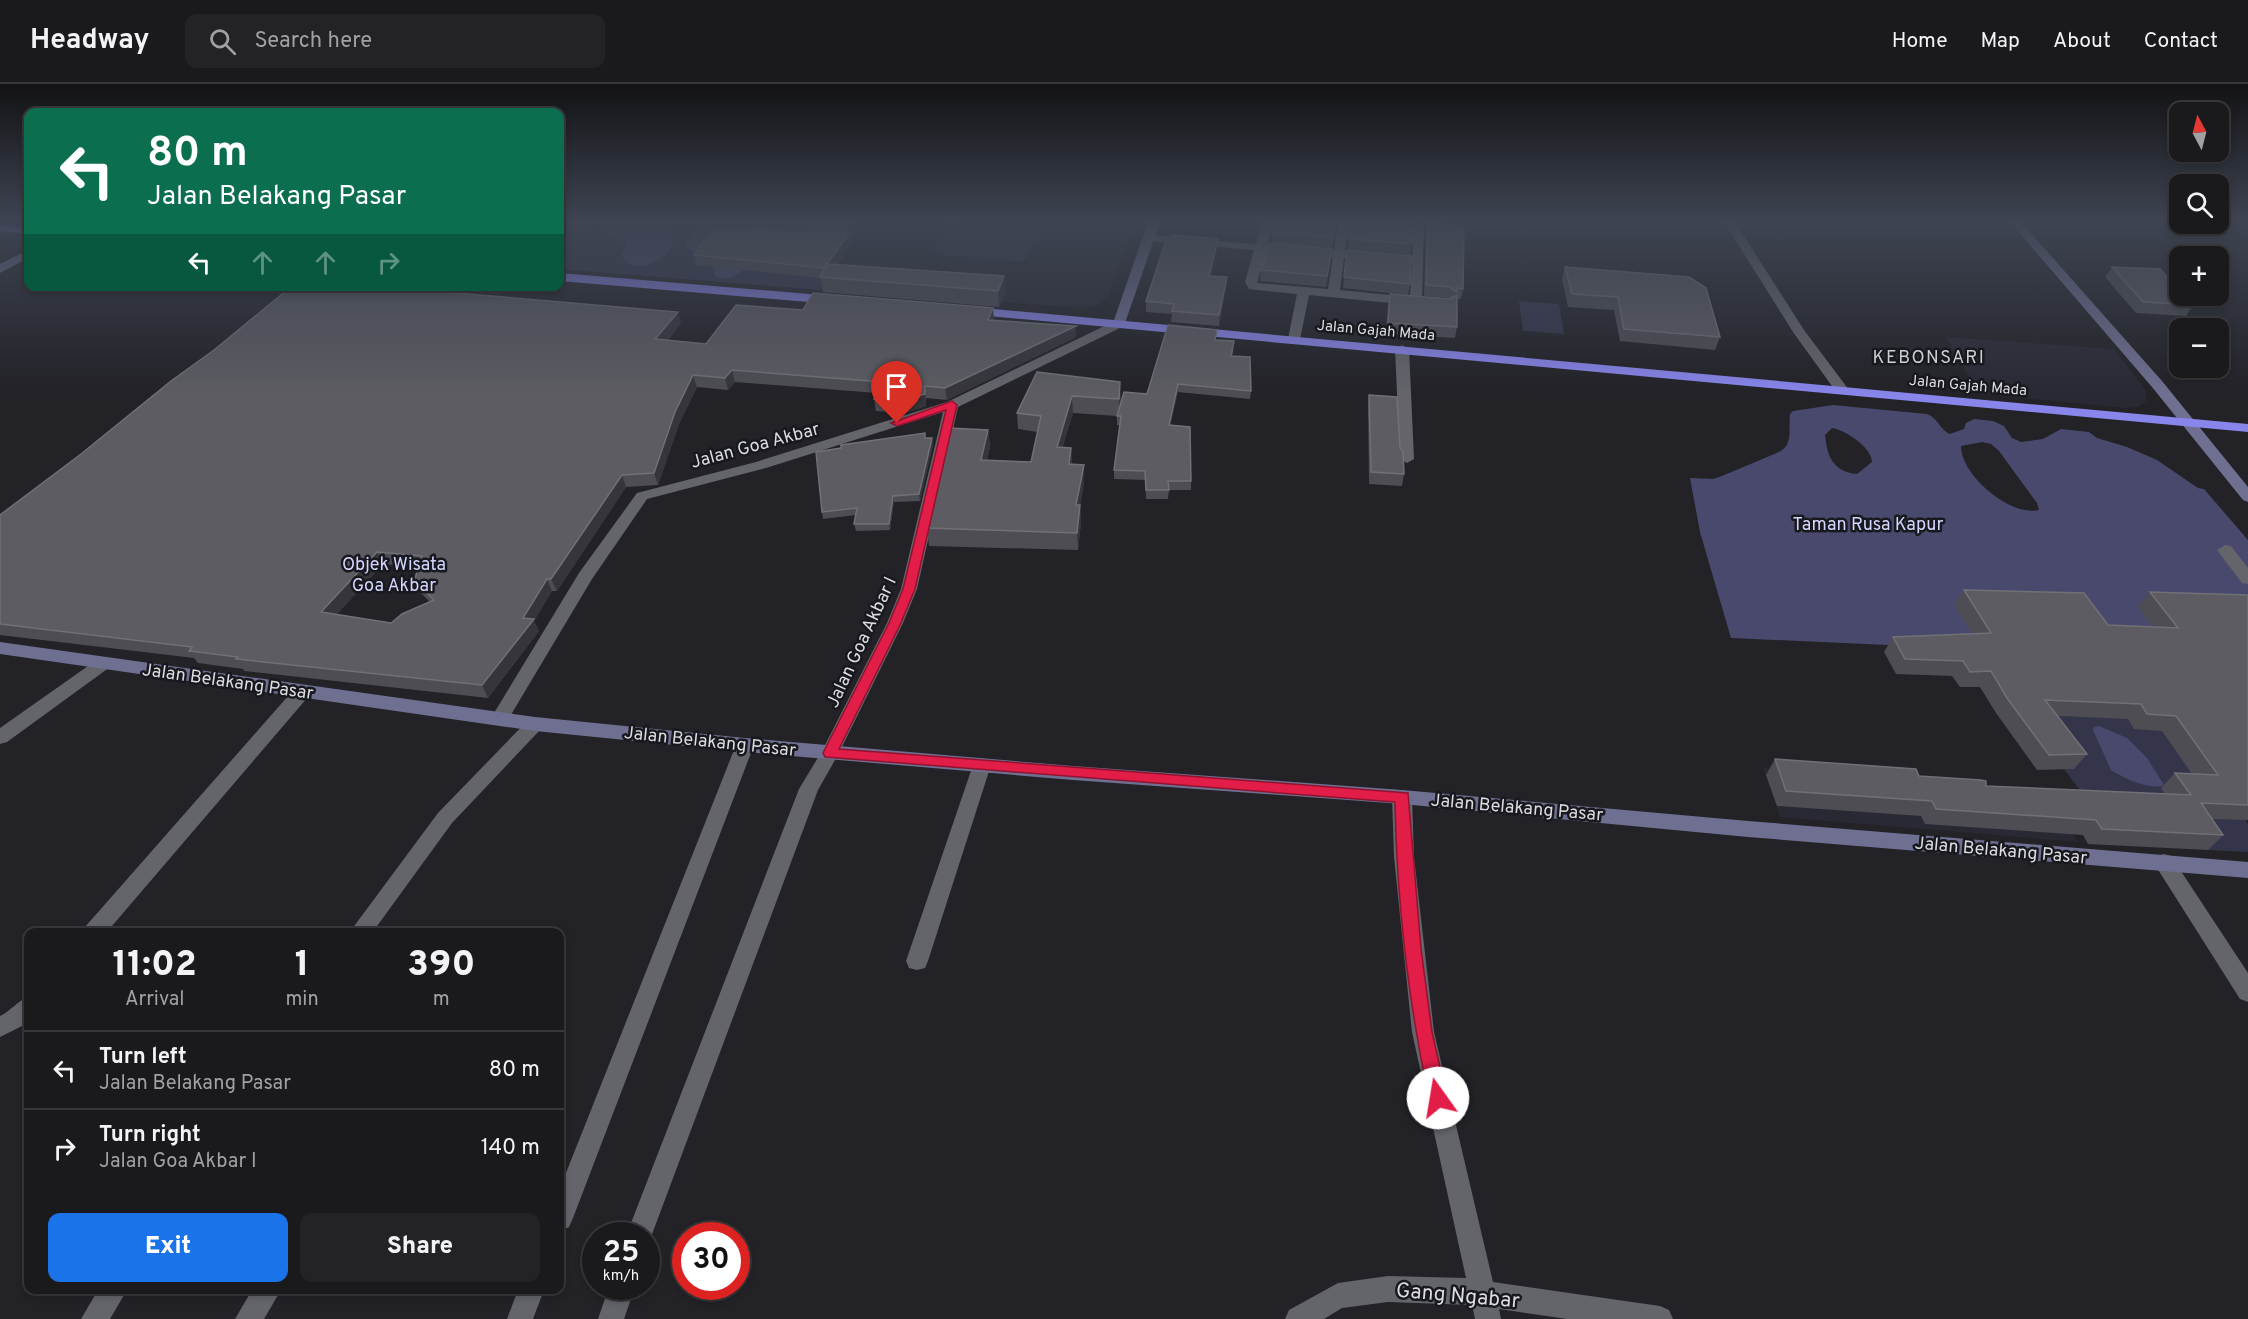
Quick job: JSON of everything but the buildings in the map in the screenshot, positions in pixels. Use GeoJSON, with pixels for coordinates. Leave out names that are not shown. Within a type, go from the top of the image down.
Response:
{"type":"FeatureCollection","features":[{"type":"Feature","properties":{"kind":"highway"},"geometry":{"type":"LineString","coordinates":[[591,280],[847,301]]}},
{"type":"Feature","properties":{"kind":"highway","name":"Jalan Gajah Mada"},"geometry":{"type":"LineString","coordinates":[[954,309],[2248,428]]}},
{"type":"Feature","properties":{"kind":"street"},"geometry":{"type":"LineString","coordinates":[[1119,323],[1134,280]]}},
{"type":"Feature","properties":{"kind":"street"},"geometry":{"type":"LineString","coordinates":[[1252,280],[1252,285],[1259,288],[1421,302],[1419,280]]}},
{"type":"Feature","properties":{"kind":"street"},"geometry":{"type":"LineString","coordinates":[[1333,294],[1335,280]]}},
{"type":"Feature","properties":{"kind":"street"},"geometry":{"type":"LineString","coordinates":[[1766,280],[1799,332],[1842,390]]}},
{"type":"Feature","properties":{"kind":"street"},"geometry":{"type":"LineString","coordinates":[[2065,280],[2189,423],[2248,497]]}},
{"type":"Feature","properties":{"kind":"street"},"geometry":{"type":"LineString","coordinates":[[1294,339],[1304,291]]}},
{"type":"Feature","properties":{"kind":"street","name":"Jalan Goa Akbar"},"geometry":{"type":"LineString","coordinates":[[500,718],[585,577],[642,496],[761,465],[952,405],[1119,323]]}},
{"type":"Feature","properties":{"kind":"street"},"geometry":{"type":"LineString","coordinates":[[1402,349],[1407,459]]}},
{"type":"Feature","properties":{"kind":"street","name":"Jalan Goa Akbar I"},"geometry":{"type":"LineString","coordinates":[[644,1222],[809,789],[830,753],[895,623],[909,589],[952,405]]}},
{"type":"Feature","properties":{"kind":"street"},"geometry":{"type":"LineString","coordinates":[[2225,550],[2248,579]]}},
{"type":"Feature","properties":{"kind":"street","name":"Jalan Belakang Pasar"},"geometry":{"type":"LineString","coordinates":[[0,648],[535,724],[745,746],[1402,797],[1760,830],[2248,870]]}},
{"type":"Feature","properties":{"kind":"street"},"geometry":{"type":"LineString","coordinates":[[0,737],[104,663]]}},
{"type":"Feature","properties":{"kind":"street"},"geometry":{"type":"LineString","coordinates":[[97,928],[302,692]]}},
{"type":"Feature","properties":{"kind":"street"},"geometry":{"type":"LineString","coordinates":[[364,928],[445,818],[535,724]]}},
{"type":"Feature","properties":{"kind":"street"},"geometry":{"type":"LineString","coordinates":[[564,1208],[745,746]]}},
{"type":"Feature","properties":{"kind":"street"},"geometry":{"type":"LineString","coordinates":[[916,961],[982,765]]}},
{"type":"Feature","properties":{"kind":"street"},"geometry":{"type":"LineString","coordinates":[[1402,797],[1404,857],[1423,1032],[1485,1307]]}},
{"type":"Feature","properties":{"kind":"street"},"geometry":{"type":"LineString","coordinates":[[2164,862],[2248,992]]}},
{"type":"Feature","properties":{"kind":"street"},"geometry":{"type":"LineString","coordinates":[[0,1027],[18,1019],[24,1012]]}},
{"type":"Feature","properties":{"kind":"street","name":"Gang Ngabar"},"geometry":{"type":"LineString","coordinates":[[1298,1319],[1338,1296],[1362,1290],[1455,1290],[1485,1307],[1660,1319]]}},
{"type":"Feature","properties":{"kind":"street"},"geometry":{"type":"LineString","coordinates":[[94,1319],[111,1294]]}},
{"type":"Feature","properties":{"kind":"street"},"geometry":{"type":"LineString","coordinates":[[248,1319],[265,1294]]}},
{"type":"Feature","properties":{"kind":"street"},"geometry":{"type":"LineString","coordinates":[[520,1319],[529,1294]]}},
{"type":"Feature","properties":{"kind":"street"},"geometry":{"type":"LineString","coordinates":[[610,1319],[617,1300]]}},
{"type":"Feature","properties":{"kind":"shaded area"},"geometry":{"type":"Polygon","coordinates":[[[692,280],[828,280],[821,290],[692,280]]]}},
{"type":"Feature","properties":{"kind":"shaded area"},"geometry":{"type":"Polygon","coordinates":[[[828,280],[1114,280],[1102,303],[1086,308],[821,290],[828,280]]]}},
{"type":"Feature","properties":{"kind":"shaded area"},"geometry":{"type":"Polygon","coordinates":[[[1519,301],[1559,304],[1564,334],[1523,331],[1519,301]]]}},
{"type":"Feature","properties":{"kind":"shaded area"},"geometry":{"type":"Polygon","coordinates":[[[1946,337],[2114,349],[2146,391],[2146,401],[2138,407],[2126,408],[1979,394],[1946,337]]]}},
{"type":"Feature","properties":{"kind":"shaded area"},"geometry":{"type":"Polygon","coordinates":[[[2034,715],[2084,717],[2173,715],[2248,824],[2248,852],[2208,850],[2092,806],[2064,769],[2074,769],[2034,715]]]}},
{"type":"Feature","properties":{"kind":"shaded area"},"geometry":{"type":"Polygon","coordinates":[[[1763,768],[2041,790],[2078,842],[1780,817],[1763,768]]]}},
{"type":"Feature","properties":{"kind":"green space","name":"Taman Rusa Kapur"},"geometry":{"type":"Polygon","coordinates":[[[1833,405],[1927,414],[1950,434],[1964,429],[1966,423],[1974,419],[1993,421],[2004,426],[2012,438],[2021,442],[2043,439],[2061,429],[2089,432],[2097,438],[2127,447],[2157,460],[2198,488],[2204,489],[2248,540],[2248,646],[1931,647],[1731,638],[1700,532],[1690,478],[1713,479],[1784,449],[1789,440],[1790,414],[1793,411],[1833,405]],[[1832,428],[1825,435],[1826,443],[1830,456],[1837,466],[1849,473],[1857,474],[1872,462],[1868,451],[1857,440],[1832,428]],[[1982,442],[1961,446],[1963,458],[1978,481],[2002,501],[2015,507],[2039,510],[2037,503],[1999,451],[1991,444],[1982,442]]]}},
{"type":"Feature","properties":{"kind":"green space"},"geometry":{"type":"Polygon","coordinates":[[[2099,726],[2127,738],[2147,758],[2164,785],[2145,785],[2111,770],[2093,730],[2094,727],[2099,726]]]}},
{"type":"Feature","properties":{"kind":"district","name":"KEBONSARI"},"geometry":{"type":"Point","coordinates":[1929,357]}},
{"type":"Feature","properties":{"kind":"route"},"geometry":{"type":"LineString","coordinates":[[897,423],[952,405],[909,589],[895,623],[830,753],[1402,797],[1404,857],[1413,949],[1423,1032],[1438,1098]]}},
{"type":"Feature","properties":{"kind":"park label","name":"Objek Wisata Goa Akbar"},"geometry":{"type":"Point","coordinates":[394,574]}}]}
